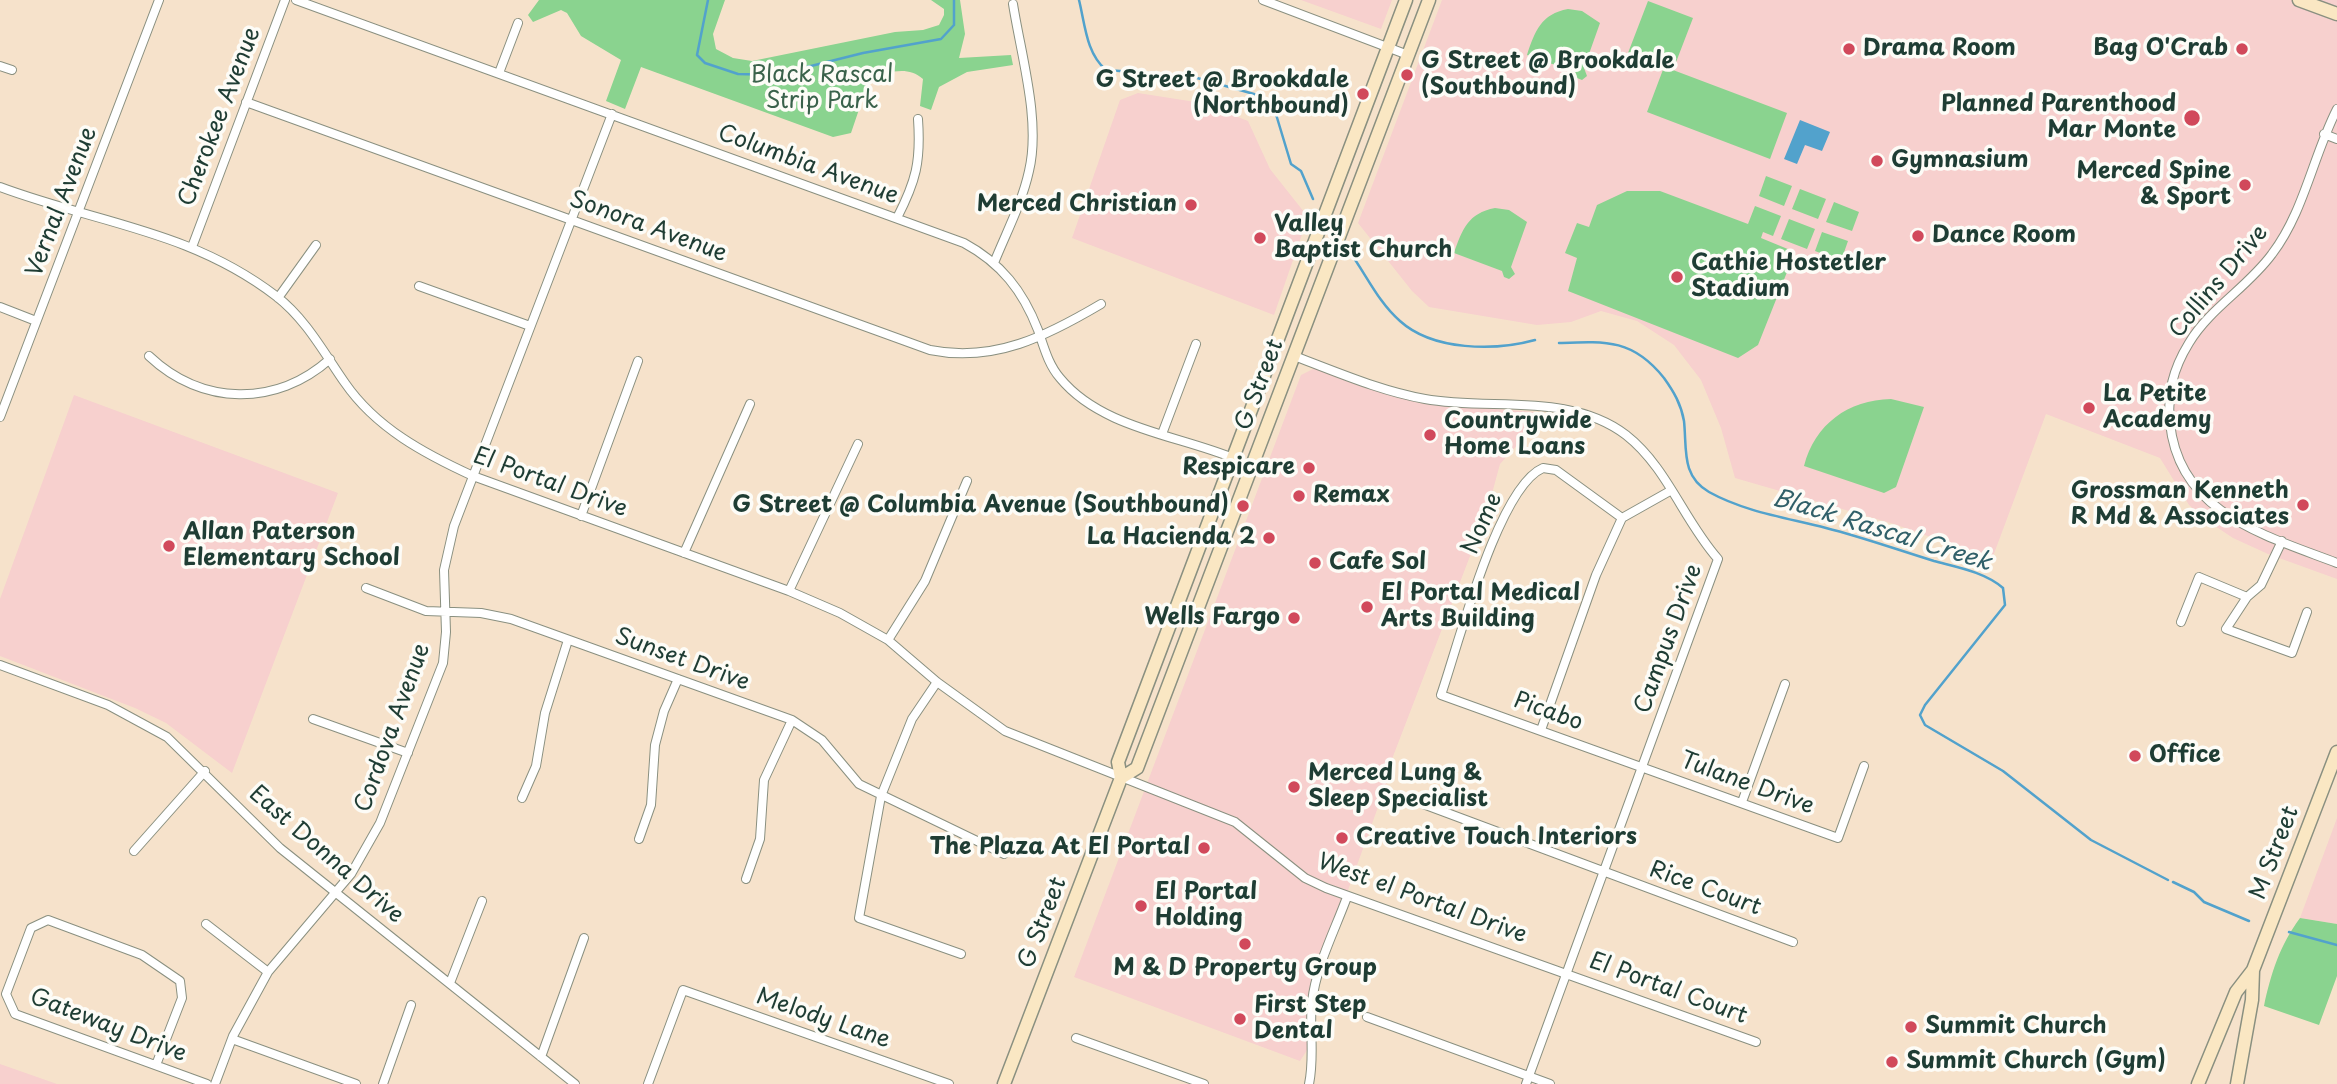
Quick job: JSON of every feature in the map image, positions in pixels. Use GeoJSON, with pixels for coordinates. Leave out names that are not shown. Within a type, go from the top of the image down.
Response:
{"type":"FeatureCollection","features":[{"type":"Feature","properties":{"kind":"street","name":"Vernal Avenue"},"geometry":{"type":"LineString","coordinates":[[0,417],[159,0]]}},
{"type":"Feature","properties":{"kind":"street","name":"Cherokee Avenue"},"geometry":{"type":"LineString","coordinates":[[192,247],[285,0]]}},
{"type":"Feature","properties":{"kind":"street","name":"Columbia Avenue"},"geometry":{"type":"LineString","coordinates":[[296,0],[964,243],[994,263],[1023,296],[1047,357],[1059,378],[1076,394],[1105,412],[1233,458]]}},
{"type":"Feature","properties":{"kind":"street"},"geometry":{"type":"LineString","coordinates":[[1263,0],[1408,55]]}},
{"type":"Feature","properties":{"kind":"street","name":"G Street"},"geometry":{"type":"LineString","coordinates":[[1004,1084],[1121,778],[1118,762],[1406,0]]}},
{"type":"Feature","properties":{"kind":"street","name":"G Street"},"geometry":{"type":"LineString","coordinates":[[1121,778],[1137,768],[1429,0]]}},
{"type":"Feature","properties":{"kind":"street"},"geometry":{"type":"LineString","coordinates":[[2299,0],[2337,14]]}},
{"type":"Feature","properties":{"kind":"street"},"geometry":{"type":"LineString","coordinates":[[994,263],[1023,191],[1032,150],[1033,129],[1013,4]]}},
{"type":"Feature","properties":{"kind":"street"},"geometry":{"type":"LineString","coordinates":[[2316,7],[2337,6]]}},
{"type":"Feature","properties":{"kind":"street"},"geometry":{"type":"LineString","coordinates":[[499,74],[518,23]]}},
{"type":"Feature","properties":{"kind":"street"},"geometry":{"type":"LineString","coordinates":[[0,66],[12,71]]}},
{"type":"Feature","properties":{"kind":"street","name":"Sonora Avenue"},"geometry":{"type":"LineString","coordinates":[[246,102],[930,350],[967,355],[985,354],[1040,337],[1101,304]]}},
{"type":"Feature","properties":{"kind":"street","name":"Collins Drive"},"geometry":{"type":"LineString","coordinates":[[2337,110],[2324,134],[2289,229],[2271,256],[2196,332],[2172,377],[2168,400],[2172,439],[2178,461],[2198,492],[2248,528],[2337,563]]}},
{"type":"Feature","properties":{"kind":"street","name":"Cordova Avenue"},"geometry":{"type":"LineString","coordinates":[[215,1084],[232,1039],[268,972],[337,893],[367,849],[408,753],[443,663],[446,632],[443,587],[446,554],[473,476],[612,114]]}},
{"type":"Feature","properties":{"kind":"street"},"geometry":{"type":"LineString","coordinates":[[897,218],[914,184],[919,166],[918,120]]}},
{"type":"Feature","properties":{"kind":"street"},"geometry":{"type":"LineString","coordinates":[[2324,134],[2337,139]]}},
{"type":"Feature","properties":{"kind":"street","name":"El Portal Drive"},"geometry":{"type":"LineString","coordinates":[[0,187],[45,204],[129,224],[192,247],[240,272],[278,298],[330,359],[344,383],[384,425],[418,449],[473,476],[789,591],[840,613],[888,640],[937,682],[1004,731],[1121,778]]}},
{"type":"Feature","properties":{"kind":"street"},"geometry":{"type":"LineString","coordinates":[[278,298],[316,245]]}},
{"type":"Feature","properties":{"kind":"street"},"geometry":{"type":"LineString","coordinates":[[419,286],[530,326]]}},
{"type":"Feature","properties":{"kind":"street"},"geometry":{"type":"LineString","coordinates":[[0,307],[37,321]]}},
{"type":"Feature","properties":{"kind":"street"},"geometry":{"type":"LineString","coordinates":[[1162,434],[1196,344]]}},
{"type":"Feature","properties":{"kind":"street"},"geometry":{"type":"LineString","coordinates":[[149,356],[174,376],[191,385],[216,393],[241,395],[291,385],[330,359]]}},
{"type":"Feature","properties":{"kind":"street","name":"Campus Drive"},"geometry":{"type":"LineString","coordinates":[[1294,356],[1410,397],[1580,412],[1609,424],[1636,443],[1702,541],[1718,559],[1527,1080]]}},
{"type":"Feature","properties":{"kind":"street"},"geometry":{"type":"LineString","coordinates":[[581,516],[638,361]]}},
{"type":"Feature","properties":{"kind":"street"},"geometry":{"type":"LineString","coordinates":[[684,552],[750,404]]}},
{"type":"Feature","properties":{"kind":"street"},"geometry":{"type":"LineString","coordinates":[[789,591],[858,444]]}},
{"type":"Feature","properties":{"kind":"street","name":"Nome"},"geometry":{"type":"LineString","coordinates":[[1441,695],[1504,513],[1525,480],[1543,468],[1556,470],[1622,519]]}},
{"type":"Feature","properties":{"kind":"street"},"geometry":{"type":"LineString","coordinates":[[888,640],[930,571],[967,481]]}},
{"type":"Feature","properties":{"kind":"street"},"geometry":{"type":"LineString","coordinates":[[1541,730],[1596,575],[1622,519],[1670,491]]}},
{"type":"Feature","properties":{"kind":"street"},"geometry":{"type":"LineString","coordinates":[[2282,541],[2261,585],[2247,597],[2226,629],[2292,653],[2307,612]]}},
{"type":"Feature","properties":{"kind":"street"},"geometry":{"type":"LineString","coordinates":[[2181,622],[2199,577],[2247,597]]}},
{"type":"Feature","properties":{"kind":"street","name":"Sunset Drive"},"geometry":{"type":"LineString","coordinates":[[366,588],[426,611],[497,615],[792,720],[822,740],[859,784],[1004,854]]}},
{"type":"Feature","properties":{"kind":"street"},"geometry":{"type":"LineString","coordinates":[[523,799],[536,766],[545,713],[568,640]]}},
{"type":"Feature","properties":{"kind":"street","name":"East Donna Drive"},"geometry":{"type":"LineString","coordinates":[[0,665],[85,695],[131,715],[167,737],[205,771],[265,834],[575,1084]]}},
{"type":"Feature","properties":{"kind":"street"},"geometry":{"type":"LineString","coordinates":[[639,839],[651,805],[655,745],[664,711],[678,679]]}},
{"type":"Feature","properties":{"kind":"street"},"geometry":{"type":"LineString","coordinates":[[937,682],[912,719],[881,796],[859,918],[961,954]]}},
{"type":"Feature","properties":{"kind":"street"},"geometry":{"type":"LineString","coordinates":[[1742,802],[1785,684]]}},
{"type":"Feature","properties":{"kind":"street","name":"Picabo"},"geometry":{"type":"LineString","coordinates":[[1441,695],[1643,766]]}},
{"type":"Feature","properties":{"kind":"street"},"geometry":{"type":"LineString","coordinates":[[313,719],[408,753]]}},
{"type":"Feature","properties":{"kind":"street"},"geometry":{"type":"LineString","coordinates":[[746,879],[760,839],[764,780],[792,720]]}},
{"type":"Feature","properties":{"kind":"street","name":"M Street"},"geometry":{"type":"LineString","coordinates":[[2197,1084],[2236,992],[2253,970],[2337,752]]}},
{"type":"Feature","properties":{"kind":"street","name":"Tulane Drive"},"geometry":{"type":"LineString","coordinates":[[1643,766],[1838,838],[1864,766]]}},
{"type":"Feature","properties":{"kind":"street"},"geometry":{"type":"LineString","coordinates":[[134,851],[205,771]]}},
{"type":"Feature","properties":{"kind":"street","name":"West el Portal Drive"},"geometry":{"type":"LineString","coordinates":[[1121,778],[1235,822],[1305,878],[1347,897],[1567,972]]}},
{"type":"Feature","properties":{"kind":"street","name":"Rice Court"},"geometry":{"type":"LineString","coordinates":[[1423,804],[1793,942]]}},
{"type":"Feature","properties":{"kind":"street"},"geometry":{"type":"LineString","coordinates":[[1308,1084],[1313,1063],[1312,1001],[1319,973],[1347,897]]}},
{"type":"Feature","properties":{"kind":"street"},"geometry":{"type":"LineString","coordinates":[[450,984],[482,901]]}},
{"type":"Feature","properties":{"kind":"street","name":"Gateway Drive"},"geometry":{"type":"LineString","coordinates":[[156,1066],[182,998],[180,981],[142,955],[48,920],[31,928],[6,994],[15,1014],[156,1066],[207,1084]]}},
{"type":"Feature","properties":{"kind":"street"},"geometry":{"type":"LineString","coordinates":[[206,925],[268,972]]}},
{"type":"Feature","properties":{"kind":"street"},"geometry":{"type":"LineString","coordinates":[[541,1057],[584,938]]}},
{"type":"Feature","properties":{"kind":"street","name":"M Street"},"geometry":{"type":"LineString","coordinates":[[2237,1084],[2252,1000],[2253,970]]}},
{"type":"Feature","properties":{"kind":"street","name":"El Portal Court"},"geometry":{"type":"LineString","coordinates":[[1567,972],[1756,1042]]}},
{"type":"Feature","properties":{"kind":"street","name":"Melody Lane"},"geometry":{"type":"LineString","coordinates":[[648,1084],[683,990],[949,1084]]}},
{"type":"Feature","properties":{"kind":"street"},"geometry":{"type":"LineString","coordinates":[[383,1084],[411,1005]]}},
{"type":"Feature","properties":{"kind":"street"},"geometry":{"type":"LineString","coordinates":[[1367,1017],[1527,1080],[1550,1084]]}},
{"type":"Feature","properties":{"kind":"street"},"geometry":{"type":"LineString","coordinates":[[1076,1038],[1203,1084]]}},
{"type":"Feature","properties":{"kind":"street"},"geometry":{"type":"LineString","coordinates":[[232,1039],[356,1084]]}},
{"type":"Feature","properties":{"kind":"shaded area"},"geometry":{"type":"Polygon","coordinates":[[[1301,0],[1392,0],[1381,29],[1301,0]]]}},
{"type":"Feature","properties":{"kind":"shaded area"},"geometry":{"type":"Polygon","coordinates":[[[1442,0],[2337,0],[2337,579],[2268,554],[2233,538],[2206,520],[2189,505],[2160,458],[2046,414],[1992,559],[1894,524],[1735,478],[1721,428],[1701,380],[1674,345],[1637,321],[1601,311],[1571,322],[1537,325],[1429,307],[1412,291],[1358,223],[1442,0]]]}},
{"type":"Feature","properties":{"kind":"shaded area","name":"Merced Christian"},"geometry":{"type":"Polygon","coordinates":[[[1138,93],[1202,103],[1248,121],[1270,169],[1308,217],[1274,315],[1072,238],[1120,100],[1138,93]]]}},
{"type":"Feature","properties":{"kind":"shaded area"},"geometry":{"type":"Polygon","coordinates":[[[1315,368],[1419,403],[1535,412],[1530,431],[1500,464],[1487,512],[1387,772],[1390,774],[1339,915],[1318,985],[1315,1038],[1300,1061],[1074,977],[1301,375],[1315,368]]]}},
{"type":"Feature","properties":{"kind":"shaded area","name":"Allan Paterson Elementary School"},"geometry":{"type":"Polygon","coordinates":[[[74,395],[338,493],[232,773],[166,723],[135,708],[0,656],[0,599],[74,395]]]}},
{"type":"Feature","properties":{"kind":"shaded area"},"geometry":{"type":"Polygon","coordinates":[[[2337,818],[2337,924],[2300,918],[2337,818]]]}},
{"type":"Feature","properties":{"kind":"shaded area"},"geometry":{"type":"Polygon","coordinates":[[[0,1064],[57,1084],[0,1084],[0,1064]]]}},
{"type":"Feature","properties":{"kind":"green space","name":"Black Rascal Strip Park"},"geometry":{"type":"Polygon","coordinates":[[[539,0],[725,0],[713,34],[716,49],[733,58],[752,61],[895,32],[923,30],[939,25],[944,15],[944,9],[931,0],[960,0],[965,34],[959,58],[1011,55],[1013,65],[967,72],[939,87],[931,110],[920,106],[923,79],[917,75],[898,71],[870,77],[851,133],[833,137],[641,67],[625,109],[606,101],[621,60],[581,36],[567,13],[561,10],[533,22],[528,15],[539,0]]]}},
{"type":"Feature","properties":{"kind":"green space"},"geometry":{"type":"Polygon","coordinates":[[[1648,1],[1693,18],[1673,70],[1787,113],[1770,159],[1647,112],[1664,67],[1628,53],[1648,1]]]}},
{"type":"Feature","properties":{"kind":"green space"},"geometry":{"type":"Polygon","coordinates":[[[1568,9],[1582,11],[1600,23],[1584,68],[1587,76],[1582,80],[1577,78],[1575,72],[1527,55],[1533,38],[1545,19],[1568,9]]]}},
{"type":"Feature","properties":{"kind":"green space"},"geometry":{"type":"Polygon","coordinates":[[[1766,176],[1792,186],[1784,206],[1759,196],[1766,176]]]}},
{"type":"Feature","properties":{"kind":"green space"},"geometry":{"type":"Polygon","coordinates":[[[1800,189],[1826,199],[1818,219],[1792,209],[1800,189]]]}},
{"type":"Feature","properties":{"kind":"green space","name":"Cathie Hostetler Stadium"},"geometry":{"type":"Polygon","coordinates":[[[1627,191],[1660,191],[1748,224],[1755,206],[1781,216],[1773,236],[1763,232],[1761,238],[1795,252],[1758,345],[1738,358],[1568,291],[1577,258],[1565,253],[1577,223],[1589,227],[1597,205],[1627,191]]]}},
{"type":"Feature","properties":{"kind":"green space"},"geometry":{"type":"Polygon","coordinates":[[[1834,202],[1859,212],[1852,231],[1826,222],[1834,202]]]}},
{"type":"Feature","properties":{"kind":"green space"},"geometry":{"type":"Polygon","coordinates":[[[1495,208],[1509,210],[1527,222],[1511,267],[1515,274],[1509,279],[1504,277],[1502,271],[1454,253],[1463,230],[1472,218],[1495,208]]]}},
{"type":"Feature","properties":{"kind":"green space"},"geometry":{"type":"Polygon","coordinates":[[[1789,219],[1815,229],[1807,249],[1781,239],[1789,219]]]}},
{"type":"Feature","properties":{"kind":"green space"},"geometry":{"type":"Polygon","coordinates":[[[1822,232],[1848,241],[1841,261],[1815,251],[1822,232]]]}},
{"type":"Feature","properties":{"kind":"green space"},"geometry":{"type":"Polygon","coordinates":[[[1891,399],[1924,407],[1896,487],[1884,493],[1804,466],[1816,438],[1836,417],[1861,404],[1891,399]]]}},
{"type":"Feature","properties":{"kind":"green space"},"geometry":{"type":"Polygon","coordinates":[[[2300,918],[2337,924],[2337,976],[2319,1025],[2264,1006],[2277,960],[2300,918]]]}},
{"type":"Feature","properties":{"kind":"water"},"geometry":{"type":"Polygon","coordinates":[[[1800,120],[1830,132],[1822,151],[1805,145],[1797,164],[1784,159],[1800,120]]]}},
{"type":"Feature","properties":{"kind":"waterway","name":"Black Rascal Creek"},"geometry":{"type":"LineString","coordinates":[[708,0],[697,55],[705,63],[738,74],[775,75],[863,53],[941,39],[954,25],[954,0]]}},
{"type":"Feature","properties":{"kind":"waterway","name":"Black Rascal Creek"},"geometry":{"type":"LineString","coordinates":[[1079,0],[1090,47],[1106,70],[1190,76],[1261,96],[1275,111],[1291,164],[1301,171],[1313,199]]}},
{"type":"Feature","properties":{"kind":"waterway","name":"Black Rascal Creek"},"geometry":{"type":"LineString","coordinates":[[1349,251],[1385,305],[1414,331],[1429,338],[1465,346],[1502,346],[1535,340]]}},
{"type":"Feature","properties":{"kind":"waterway","name":"Black Rascal Creek"},"geometry":{"type":"LineString","coordinates":[[1559,343],[1618,345],[1630,349],[1653,365],[1677,398],[1684,421],[1690,470],[1700,486],[1709,492],[1752,510],[1840,532],[1970,571],[1996,582],[2003,588],[2005,605],[1925,705],[1920,715],[1925,725],[2003,771],[2091,840],[2168,880]]}},
{"type":"Feature","properties":{"kind":"waterway","name":"Black Rascal Creek"},"geometry":{"type":"LineString","coordinates":[[2173,882],[2194,892],[2204,902],[2249,921]]}},
{"type":"Feature","properties":{"kind":"waterway","name":"Black Rascal Creek"},"geometry":{"type":"LineString","coordinates":[[2289,932],[2337,945]]}},
{"type":"Feature","properties":{"kind":"place","name":"Drama Room"},"geometry":{"type":"Point","coordinates":[1849,49]}},
{"type":"Feature","properties":{"kind":"place","name":"Bag O'Crab"},"geometry":{"type":"Point","coordinates":[2242,49]}},
{"type":"Feature","properties":{"kind":"place","name":"G Street @ Brookdale (Southbound)"},"geometry":{"type":"Point","coordinates":[1407,75]}},
{"type":"Feature","properties":{"kind":"place","name":"G Street @ Brookdale (Northbound)"},"geometry":{"type":"Point","coordinates":[1363,94]}},
{"type":"Feature","properties":{"kind":"place","name":"Planned Parenthood Mar Monte"},"geometry":{"type":"Point","coordinates":[2192,118]}},
{"type":"Feature","properties":{"kind":"place","name":"Gymnasium"},"geometry":{"type":"Point","coordinates":[1877,161]}},
{"type":"Feature","properties":{"kind":"place","name":"Merced Spine & Sport"},"geometry":{"type":"Point","coordinates":[2245,185]}},
{"type":"Feature","properties":{"kind":"place","name":"Merced Christian"},"geometry":{"type":"Point","coordinates":[1191,205]}},
{"type":"Feature","properties":{"kind":"place","name":"Dance Room"},"geometry":{"type":"Point","coordinates":[1918,236]}},
{"type":"Feature","properties":{"kind":"place","name":"Valley Baptist Church"},"geometry":{"type":"Point","coordinates":[1260,238]}},
{"type":"Feature","properties":{"kind":"place","name":"Cathie Hostetler Stadium"},"geometry":{"type":"Point","coordinates":[1677,277]}},
{"type":"Feature","properties":{"kind":"place","name":"La Petite Academy"},"geometry":{"type":"Point","coordinates":[2089,408]}},
{"type":"Feature","properties":{"kind":"place","name":"Countrywide Home Loans"},"geometry":{"type":"Point","coordinates":[1430,435]}},
{"type":"Feature","properties":{"kind":"place","name":"Respicare"},"geometry":{"type":"Point","coordinates":[1309,468]}},
{"type":"Feature","properties":{"kind":"place","name":"Remax"},"geometry":{"type":"Point","coordinates":[1299,496]}},
{"type":"Feature","properties":{"kind":"place","name":"Grossman Kenneth R Md & Associates"},"geometry":{"type":"Point","coordinates":[2303,505]}},
{"type":"Feature","properties":{"kind":"place","name":"G Street @ Columbia Avenue (Southbound)"},"geometry":{"type":"Point","coordinates":[1243,506]}},
{"type":"Feature","properties":{"kind":"place","name":"La Hacienda 2"},"geometry":{"type":"Point","coordinates":[1269,538]}},
{"type":"Feature","properties":{"kind":"place","name":"Allan Paterson Elementary School"},"geometry":{"type":"Point","coordinates":[169,546]}},
{"type":"Feature","properties":{"kind":"place","name":"Cafe Sol"},"geometry":{"type":"Point","coordinates":[1315,563]}},
{"type":"Feature","properties":{"kind":"place","name":"El Portal Medical Arts Building"},"geometry":{"type":"Point","coordinates":[1367,607]}},
{"type":"Feature","properties":{"kind":"place","name":"Wells Fargo"},"geometry":{"type":"Point","coordinates":[1294,618]}},
{"type":"Feature","properties":{"kind":"place","name":"Office"},"geometry":{"type":"Point","coordinates":[2135,756]}},
{"type":"Feature","properties":{"kind":"place","name":"Merced Lung & Sleep Specialist"},"geometry":{"type":"Point","coordinates":[1294,787]}},
{"type":"Feature","properties":{"kind":"place","name":"Creative Touch Interiors"},"geometry":{"type":"Point","coordinates":[1342,838]}},
{"type":"Feature","properties":{"kind":"place","name":"The Plaza At El Portal"},"geometry":{"type":"Point","coordinates":[1204,848]}},
{"type":"Feature","properties":{"kind":"place","name":"El Portal Holding"},"geometry":{"type":"Point","coordinates":[1141,906]}},
{"type":"Feature","properties":{"kind":"place","name":"M & D Property Group"},"geometry":{"type":"Point","coordinates":[1245,944]}},
{"type":"Feature","properties":{"kind":"place","name":"First Step Dental"},"geometry":{"type":"Point","coordinates":[1240,1019]}},
{"type":"Feature","properties":{"kind":"place","name":"Summit Church"},"geometry":{"type":"Point","coordinates":[1911,1027]}},
{"type":"Feature","properties":{"kind":"place","name":"Summit Church (Gym)"},"geometry":{"type":"Point","coordinates":[1892,1062]}}]}
